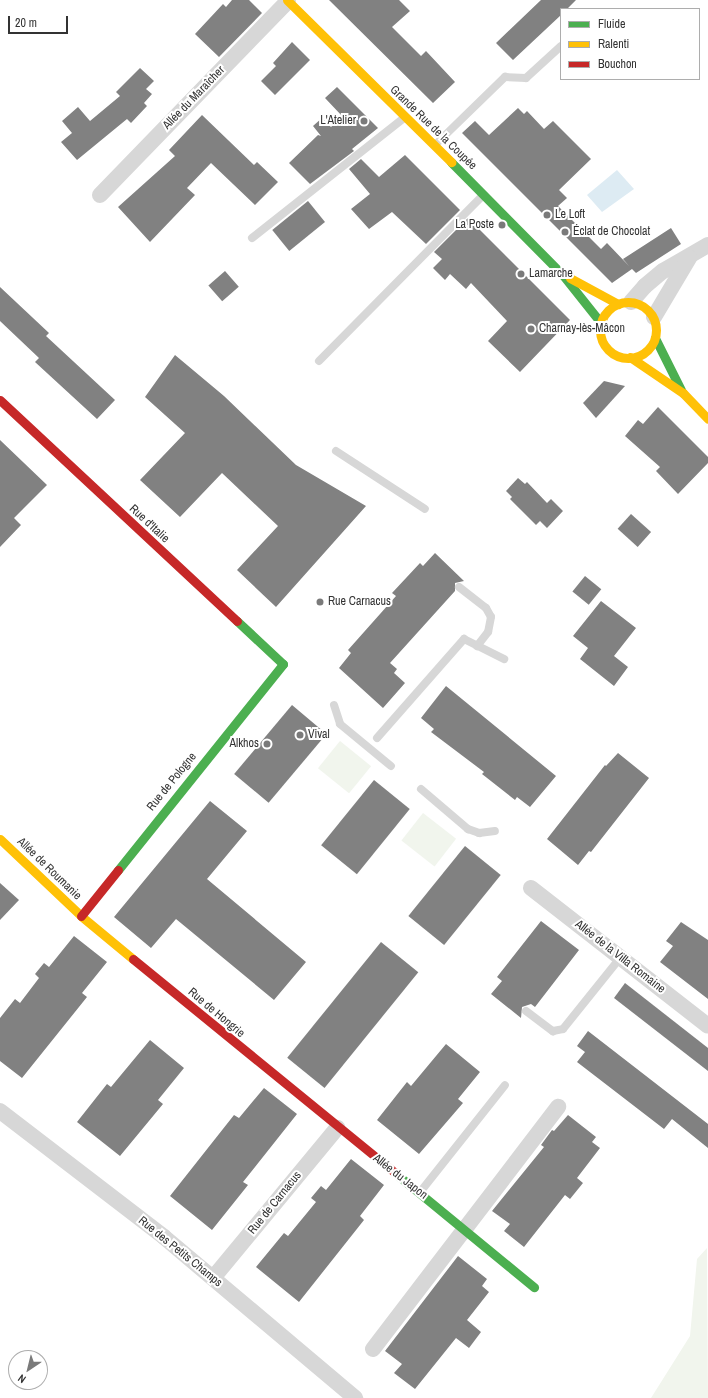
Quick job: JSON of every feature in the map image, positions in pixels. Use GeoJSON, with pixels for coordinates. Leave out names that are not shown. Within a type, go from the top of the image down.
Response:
{"type":"FeatureCollection","features":[{"type":"Feature","properties":{"kind":"street","name":"Grande Rue de la Coupée"},"geometry":{"type":"LineString","coordinates":[[287,0],[562,274],[601,323]]}},
{"type":"Feature","properties":{"kind":"street","name":"Allée du Maraîcher"},"geometry":{"type":"LineString","coordinates":[[100,195],[287,0]]}},
{"type":"Feature","properties":{"kind":"street"},"geometry":{"type":"LineString","coordinates":[[655,338],[650,348],[640,356],[618,356],[608,350],[602,341],[601,323],[608,311],[624,303],[663,271],[689,258],[708,245]]}},
{"type":"Feature","properties":{"kind":"street"},"geometry":{"type":"LineString","coordinates":[[683,393],[655,338],[654,317],[689,258]]}},
{"type":"Feature","properties":{"kind":"street","name":"Grande Rue de la Coupée"},"geometry":{"type":"LineString","coordinates":[[562,274],[624,303]]}},
{"type":"Feature","properties":{"kind":"street"},"geometry":{"type":"LineString","coordinates":[[624,303],[641,305],[654,317]]}},
{"type":"Feature","properties":{"kind":"street"},"geometry":{"type":"LineString","coordinates":[[630,357],[683,393],[708,419]]}},
{"type":"Feature","properties":{"kind":"street","name":"Rue d'Italie"},"geometry":{"type":"LineString","coordinates":[[0,400],[283,664]]}},
{"type":"Feature","properties":{"kind":"street","name":"Rue de Pologne"},"geometry":{"type":"LineString","coordinates":[[81,916],[283,664]]}},
{"type":"Feature","properties":{"kind":"street","name":"Allée de Roumanie"},"geometry":{"type":"LineString","coordinates":[[0,838],[81,916]]}},
{"type":"Feature","properties":{"kind":"street","name":"Allée de la Villa Romaine"},"geometry":{"type":"LineString","coordinates":[[531,888],[708,1026]]}},
{"type":"Feature","properties":{"kind":"street","name":"Rue de Hongrie"},"geometry":{"type":"LineString","coordinates":[[81,916],[336,1128]]}},
{"type":"Feature","properties":{"kind":"street"},"geometry":{"type":"LineString","coordinates":[[373,1349],[558,1107]]}},
{"type":"Feature","properties":{"kind":"street","name":"Rue des Petits Champs"},"geometry":{"type":"LineString","coordinates":[[0,1111],[213,1278],[355,1398]]}},
{"type":"Feature","properties":{"kind":"street","name":"Allée du Japon"},"geometry":{"type":"LineString","coordinates":[[336,1128],[464,1228],[534,1287]]}},
{"type":"Feature","properties":{"kind":"street","name":"Rue de Carnacus"},"geometry":{"type":"LineString","coordinates":[[213,1278],[336,1128]]}},
{"type":"Feature","properties":{"kind":"lane"},"geometry":{"type":"LineString","coordinates":[[434,146],[505,77],[526,78],[560,47]]}},
{"type":"Feature","properties":{"kind":"lane"},"geometry":{"type":"LineString","coordinates":[[252,238],[405,117]]}},
{"type":"Feature","properties":{"kind":"lane"},"geometry":{"type":"LineString","coordinates":[[319,361],[484,195]]}},
{"type":"Feature","properties":{"kind":"lane"},"geometry":{"type":"LineString","coordinates":[[336,451],[425,509]]}},
{"type":"Feature","properties":{"kind":"lane"},"geometry":{"type":"LineString","coordinates":[[459,587],[486,608],[491,617],[488,632],[477,646]]}},
{"type":"Feature","properties":{"kind":"lane"},"geometry":{"type":"LineString","coordinates":[[377,738],[464,639],[504,659]]}},
{"type":"Feature","properties":{"kind":"lane"},"geometry":{"type":"LineString","coordinates":[[334,705],[340,724],[391,766]]}},
{"type":"Feature","properties":{"kind":"lane"},"geometry":{"type":"LineString","coordinates":[[421,789],[468,829],[479,833],[495,830]]}},
{"type":"Feature","properties":{"kind":"lane"},"geometry":{"type":"LineString","coordinates":[[526,1011],[553,1031],[563,1029],[620,958]]}},
{"type":"Feature","properties":{"kind":"lane"},"geometry":{"type":"LineString","coordinates":[[420,1193],[505,1085]]}},
{"type":"Feature","properties":{"kind":"shaded area"},"geometry":{"type":"Polygon","coordinates":[[[617,170],[634,189],[602,212],[587,195],[617,170]]]}},
{"type":"Feature","properties":{"kind":"shaded area"},"geometry":{"type":"Polygon","coordinates":[[[340,741],[371,766],[349,793],[318,768],[340,741]]]}},
{"type":"Feature","properties":{"kind":"shaded area"},"geometry":{"type":"Polygon","coordinates":[[[423,813],[456,839],[435,866],[401,841],[423,813]]]}},
{"type":"Feature","properties":{"kind":"shaded area"},"geometry":{"type":"Polygon","coordinates":[[[707,1248],[708,1398],[651,1398],[690,1336],[697,1259],[707,1248]]]}},
{"type":"Feature","properties":{"kind":"building"},"geometry":{"type":"Polygon","coordinates":[[[232,0],[249,0],[262,13],[219,57],[195,34],[223,4],[226,7],[232,0]]]}},
{"type":"Feature","properties":{"kind":"building"},"geometry":{"type":"Polygon","coordinates":[[[329,0],[399,0],[410,11],[392,27],[421,56],[426,51],[455,82],[433,103],[329,0]]]}},
{"type":"Feature","properties":{"kind":"building"},"geometry":{"type":"Polygon","coordinates":[[[541,0],[576,0],[568,8],[560,8],[560,16],[513,60],[496,43],[541,0]]]}},
{"type":"Feature","properties":{"kind":"building"},"geometry":{"type":"Polygon","coordinates":[[[292,42],[310,60],[275,95],[261,81],[276,66],[273,63],[292,42]]]}},
{"type":"Feature","properties":{"kind":"building"},"geometry":{"type":"Polygon","coordinates":[[[140,68],[154,81],[146,89],[152,94],[144,103],[147,106],[131,123],[127,119],[77,160],[61,142],[72,133],[62,121],[78,107],[90,121],[120,96],[116,92],[140,68]]]}},
{"type":"Feature","properties":{"kind":"building"},"geometry":{"type":"Polygon","coordinates":[[[337,87],[378,128],[352,149],[354,151],[310,184],[289,163],[318,135],[321,136],[313,126],[322,118],[331,127],[342,116],[325,98],[337,87]]]}},
{"type":"Feature","properties":{"kind":"building"},"geometry":{"type":"Polygon","coordinates":[[[518,108],[524,114],[527,111],[544,129],[553,121],[591,159],[559,190],[567,198],[558,206],[601,249],[607,243],[629,266],[623,259],[671,228],[681,244],[636,273],[632,269],[612,283],[462,133],[475,121],[489,135],[518,108]]]}},
{"type":"Feature","properties":{"kind":"building"},"geometry":{"type":"Polygon","coordinates":[[[202,115],[254,165],[257,162],[278,182],[255,205],[211,163],[187,188],[195,195],[150,242],[118,207],[175,156],[169,150],[202,115]]]}},
{"type":"Feature","properties":{"kind":"building"},"geometry":{"type":"Polygon","coordinates":[[[405,155],[460,210],[426,244],[392,212],[369,229],[351,209],[370,194],[349,169],[361,159],[379,177],[405,155]]]}},
{"type":"Feature","properties":{"kind":"building"},"geometry":{"type":"Polygon","coordinates":[[[308,201],[325,222],[289,251],[272,230],[308,201]]]}},
{"type":"Feature","properties":{"kind":"building"},"geometry":{"type":"Polygon","coordinates":[[[468,218],[570,320],[520,372],[488,341],[507,321],[471,283],[466,289],[450,274],[445,280],[433,268],[442,259],[434,252],[468,218]]]}},
{"type":"Feature","properties":{"kind":"building"},"geometry":{"type":"Polygon","coordinates":[[[225,271],[239,287],[222,301],[208,285],[225,271]]]}},
{"type":"Feature","properties":{"kind":"building"},"geometry":{"type":"Polygon","coordinates":[[[0,287],[49,333],[46,336],[115,400],[97,419],[35,362],[39,358],[0,321],[0,287]]]}},
{"type":"Feature","properties":{"kind":"building"},"geometry":{"type":"Polygon","coordinates":[[[175,355],[224,396],[296,465],[366,506],[276,607],[237,570],[278,526],[222,473],[180,517],[140,480],[185,433],[145,397],[175,355]]]}},
{"type":"Feature","properties":{"kind":"building"},"geometry":{"type":"Polygon","coordinates":[[[604,381],[625,386],[596,418],[583,403],[604,381]]]}},
{"type":"Feature","properties":{"kind":"building"},"geometry":{"type":"Polygon","coordinates":[[[658,407],[708,457],[708,463],[678,494],[656,471],[660,467],[625,436],[638,420],[643,424],[658,407]]]}},
{"type":"Feature","properties":{"kind":"building"},"geometry":{"type":"Polygon","coordinates":[[[0,440],[47,485],[14,518],[21,525],[0,547],[0,440]]]}},
{"type":"Feature","properties":{"kind":"building"},"geometry":{"type":"Polygon","coordinates":[[[518,478],[525,484],[527,482],[547,503],[551,499],[563,511],[547,528],[540,521],[536,525],[510,499],[512,497],[506,491],[518,478]]]}},
{"type":"Feature","properties":{"kind":"building"},"geometry":{"type":"Polygon","coordinates":[[[631,514],[651,532],[638,547],[618,529],[631,514]]]}},
{"type":"Feature","properties":{"kind":"building"},"geometry":{"type":"Polygon","coordinates":[[[435,553],[464,581],[455,583],[455,591],[390,663],[397,669],[394,673],[405,683],[383,708],[339,668],[351,653],[348,650],[396,596],[392,593],[420,563],[423,566],[435,553]]]}},
{"type":"Feature","properties":{"kind":"building"},"geometry":{"type":"Polygon","coordinates":[[[585,576],[601,589],[589,605],[572,592],[585,576]]]}},
{"type":"Feature","properties":{"kind":"building"},"geometry":{"type":"Polygon","coordinates":[[[601,601],[636,628],[614,656],[628,667],[614,686],[580,659],[588,648],[573,636],[601,601]]]}},
{"type":"Feature","properties":{"kind":"building"},"geometry":{"type":"Polygon","coordinates":[[[446,686],[556,776],[530,807],[517,797],[515,800],[482,774],[484,772],[431,732],[434,729],[421,718],[446,686]]]}},
{"type":"Feature","properties":{"kind":"building"},"geometry":{"type":"Polygon","coordinates":[[[292,705],[326,734],[269,803],[234,774],[292,705]]]}},
{"type":"Feature","properties":{"kind":"building"},"geometry":{"type":"Polygon","coordinates":[[[618,753],[649,778],[591,852],[589,851],[578,865],[547,839],[605,765],[606,766],[618,753]]]}},
{"type":"Feature","properties":{"kind":"building"},"geometry":{"type":"Polygon","coordinates":[[[374,780],[410,809],[357,874],[321,845],[374,780]]]}},
{"type":"Feature","properties":{"kind":"building"},"geometry":{"type":"Polygon","coordinates":[[[210,801],[247,831],[207,879],[306,962],[274,1000],[176,919],[151,948],[114,917],[210,801]]]}},
{"type":"Feature","properties":{"kind":"building"},"geometry":{"type":"Polygon","coordinates":[[[465,846],[501,875],[444,945],[408,916],[465,846]]]}},
{"type":"Feature","properties":{"kind":"building"},"geometry":{"type":"Polygon","coordinates":[[[0,883],[19,900],[0,920],[0,883]]]}},
{"type":"Feature","properties":{"kind":"building"},"geometry":{"type":"Polygon","coordinates":[[[541,921],[579,950],[535,1007],[531,1004],[522,1007],[521,1018],[491,994],[502,981],[497,977],[541,921]]]}},
{"type":"Feature","properties":{"kind":"building"},"geometry":{"type":"Polygon","coordinates":[[[681,922],[708,940],[708,999],[660,962],[673,946],[666,941],[681,922]]]}},
{"type":"Feature","properties":{"kind":"building"},"geometry":{"type":"Polygon","coordinates":[[[74,936],[107,962],[82,993],[87,997],[22,1078],[0,1061],[0,1018],[15,999],[20,1003],[39,978],[35,974],[44,963],[49,967],[74,936]]]}},
{"type":"Feature","properties":{"kind":"building"},"geometry":{"type":"Polygon","coordinates":[[[381,942],[418,972],[325,1088],[287,1058],[381,942]]]}},
{"type":"Feature","properties":{"kind":"building"},"geometry":{"type":"Polygon","coordinates":[[[625,983],[708,1048],[708,1071],[614,998],[625,983]]]}},
{"type":"Feature","properties":{"kind":"building"},"geometry":{"type":"Polygon","coordinates":[[[588,1031],[708,1124],[708,1148],[672,1119],[664,1129],[577,1062],[585,1052],[577,1046],[588,1031]]]}},
{"type":"Feature","properties":{"kind":"building"},"geometry":{"type":"Polygon","coordinates":[[[150,1040],[184,1068],[158,1100],[163,1104],[120,1156],[77,1122],[107,1084],[111,1087],[150,1040]]]}},
{"type":"Feature","properties":{"kind":"building"},"geometry":{"type":"Polygon","coordinates":[[[446,1044],[480,1072],[458,1099],[463,1103],[419,1154],[377,1120],[407,1082],[411,1086],[446,1044]]]}},
{"type":"Feature","properties":{"kind":"building"},"geometry":{"type":"Polygon","coordinates":[[[264,1088],[297,1114],[243,1182],[248,1185],[212,1230],[170,1196],[234,1115],[239,1118],[264,1088]]]}},
{"type":"Feature","properties":{"kind":"building"},"geometry":{"type":"Polygon","coordinates":[[[568,1115],[596,1137],[592,1142],[600,1148],[577,1178],[583,1183],[570,1199],[565,1195],[524,1247],[504,1231],[510,1224],[492,1211],[544,1147],[541,1145],[552,1130],[554,1131],[568,1115]]]}},
{"type":"Feature","properties":{"kind":"building"},"geometry":{"type":"Polygon","coordinates":[[[351,1159],[384,1185],[360,1216],[364,1220],[299,1302],[256,1267],[284,1233],[288,1236],[316,1202],[311,1198],[321,1186],[326,1190],[351,1159]]]}},
{"type":"Feature","properties":{"kind":"building"},"geometry":{"type":"Polygon","coordinates":[[[458,1256],[487,1279],[482,1286],[489,1292],[467,1320],[481,1332],[469,1348],[456,1338],[415,1389],[394,1373],[402,1364],[385,1351],[458,1256]]]}},
{"type":"Feature","properties":{"kind":"traffic: fast"},"geometry":{"type":"LineString","coordinates":[[451,162],[562,274],[601,323]]}},
{"type":"Feature","properties":{"kind":"traffic: fast"},"geometry":{"type":"LineString","coordinates":[[655,338],[682,392]]}},
{"type":"Feature","properties":{"kind":"traffic: fast"},"geometry":{"type":"LineString","coordinates":[[118,870],[283,664],[237,621]]}},
{"type":"Feature","properties":{"kind":"traffic: fast"},"geometry":{"type":"LineString","coordinates":[[395,1173],[534,1287]]}},
{"type":"Feature","properties":{"kind":"traffic: slow"},"geometry":{"type":"LineString","coordinates":[[287,0],[451,162]]}},
{"type":"Feature","properties":{"kind":"traffic: slow"},"geometry":{"type":"LineString","coordinates":[[570,278],[618,304]]}},
{"type":"Feature","properties":{"kind":"traffic: slow"},"geometry":{"type":"LineString","coordinates":[[628,302],[639,304],[648,310],[654,319],[656,330],[654,341],[648,350],[639,356],[628,358],[617,356],[608,350],[602,341],[600,330],[602,319],[608,310],[617,304],[628,302]]}},
{"type":"Feature","properties":{"kind":"traffic: slow"},"geometry":{"type":"LineString","coordinates":[[630,357],[683,393],[708,419]]}},
{"type":"Feature","properties":{"kind":"traffic: slow"},"geometry":{"type":"LineString","coordinates":[[0,839],[81,916],[133,959]]}},
{"type":"Feature","properties":{"kind":"traffic: jam"},"geometry":{"type":"LineString","coordinates":[[0,400],[237,621]]}},
{"type":"Feature","properties":{"kind":"traffic: jam"},"geometry":{"type":"LineString","coordinates":[[81,916],[118,870]]}},
{"type":"Feature","properties":{"kind":"traffic: jam"},"geometry":{"type":"LineString","coordinates":[[133,959],[395,1173]]}},
{"type":"Feature","properties":{"kind":"place","name":"L'Atelier"},"geometry":{"type":"Point","coordinates":[364,121]}},
{"type":"Feature","properties":{"kind":"place","name":"Le Loft"},"geometry":{"type":"Point","coordinates":[547,215]}},
{"type":"Feature","properties":{"kind":"place","name":"La Poste"},"geometry":{"type":"Point","coordinates":[502,225]}},
{"type":"Feature","properties":{"kind":"place","name":"Éclat de Chocolat"},"geometry":{"type":"Point","coordinates":[565,232]}},
{"type":"Feature","properties":{"kind":"place","name":"Lamarche"},"geometry":{"type":"Point","coordinates":[521,274]}},
{"type":"Feature","properties":{"kind":"place","name":"Charnay-lès-Mâcon"},"geometry":{"type":"Point","coordinates":[531,329]}},
{"type":"Feature","properties":{"kind":"place","name":"Rue Carnacus"},"geometry":{"type":"Point","coordinates":[320,602]}},
{"type":"Feature","properties":{"kind":"place","name":"Vival"},"geometry":{"type":"Point","coordinates":[300,735]}},
{"type":"Feature","properties":{"kind":"place","name":"Alkhos"},"geometry":{"type":"Point","coordinates":[267,744]}}]}
